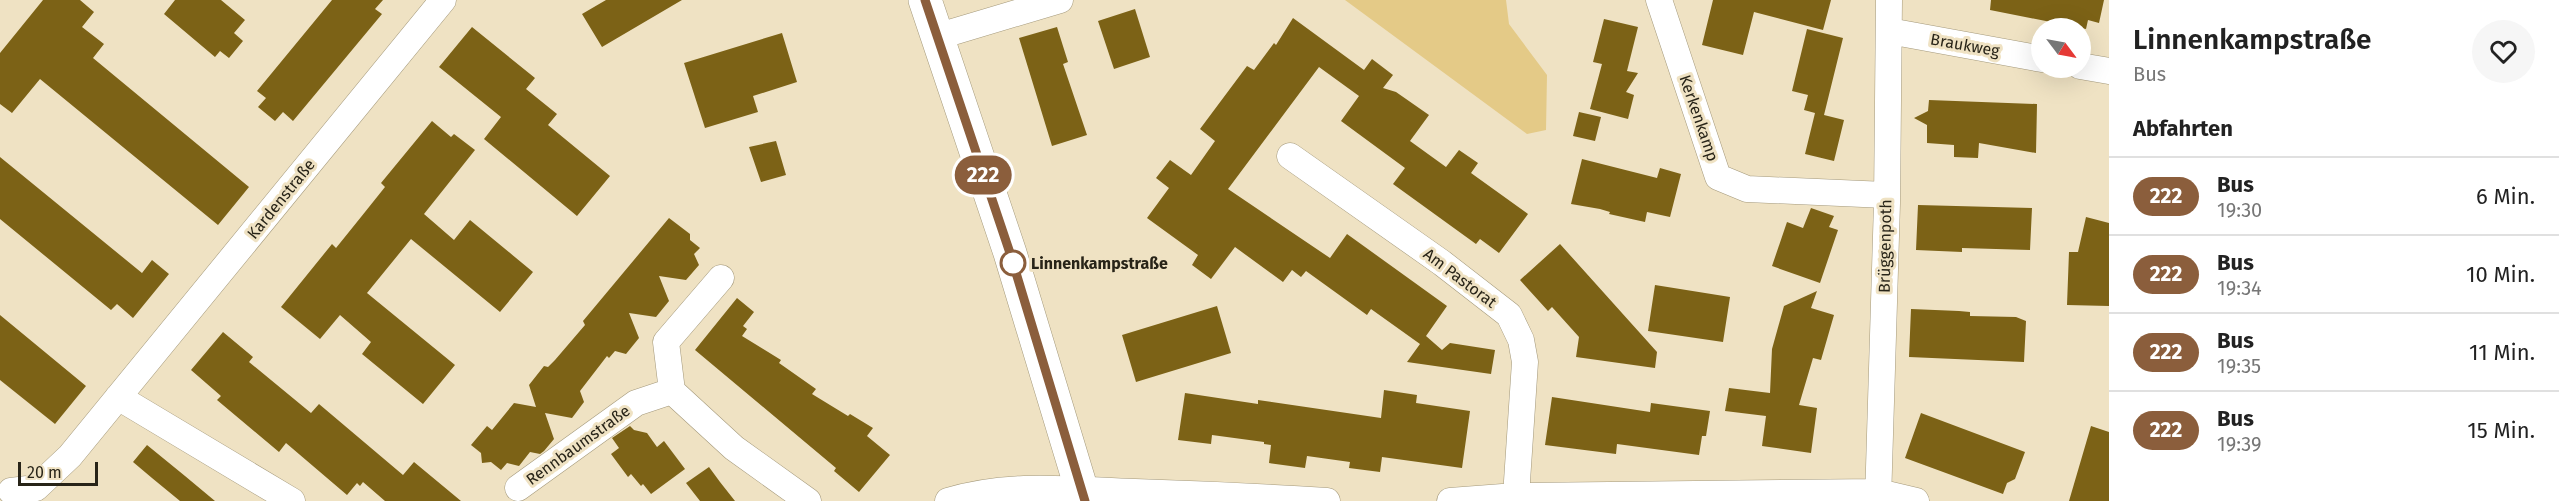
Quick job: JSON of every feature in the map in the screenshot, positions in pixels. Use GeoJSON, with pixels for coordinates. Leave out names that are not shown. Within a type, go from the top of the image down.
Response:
{"type":"FeatureCollection","features":[{"type":"Feature","properties":{"kind":"main road"},"geometry":{"type":"LineString","coordinates":[[926,0],[936,37],[1010,253],[1084,495]]}},
{"type":"Feature","properties":{"kind":"street","name":"Kardenstraße"},"geometry":{"type":"LineString","coordinates":[[11,491],[36,488],[70,456],[443,0]]}},
{"type":"Feature","properties":{"kind":"street"},"geometry":{"type":"LineString","coordinates":[[936,37],[1060,0]]}},
{"type":"Feature","properties":{"kind":"street","name":"Kerkenkamp"},"geometry":{"type":"LineString","coordinates":[[1659,0],[1718,177],[1747,189],[1886,195]]}},
{"type":"Feature","properties":{"kind":"street","name":"Brüggenpoth"},"geometry":{"type":"LineString","coordinates":[[1878,497],[1886,195],[1888,0]]}},
{"type":"Feature","properties":{"kind":"street","name":"Braukweg"},"geometry":{"type":"LineString","coordinates":[[1889,31],[2031,57]]}},
{"type":"Feature","properties":{"kind":"street"},"geometry":{"type":"LineString","coordinates":[[2091,68],[2109,71]]}},
{"type":"Feature","properties":{"kind":"street","name":"Am Pastorat"},"geometry":{"type":"LineString","coordinates":[[1290,156],[1442,263],[1509,315],[1521,340],[1525,362],[1516,496]]}},
{"type":"Feature","properties":{"kind":"street"},"geometry":{"type":"LineString","coordinates":[[721,278],[666,342],[672,391],[734,448],[808,501]]}},
{"type":"Feature","properties":{"kind":"street","name":"Rennbaumstraße"},"geometry":{"type":"LineString","coordinates":[[518,488],[636,403],[672,391]]}},
{"type":"Feature","properties":{"kind":"street"},"geometry":{"type":"LineString","coordinates":[[118,397],[292,501]]}},
{"type":"Feature","properties":{"kind":"street"},"geometry":{"type":"LineString","coordinates":[[948,501],[984,492],[1025,487],[1084,495],[1206,493],[1328,501]]}},
{"type":"Feature","properties":{"kind":"street"},"geometry":{"type":"LineString","coordinates":[[1450,501],[1516,496],[1878,497],[1916,501]]}},
{"type":"Feature","properties":{"kind":"shaded area"},"geometry":{"type":"Polygon","coordinates":[[[1345,0],[1506,0],[1509,24],[1547,75],[1546,130],[1527,134],[1345,0]]]}},
{"type":"Feature","properties":{"kind":"building"},"geometry":{"type":"Polygon","coordinates":[[[43,0],[80,0],[94,12],[82,27],[104,44],[93,58],[249,187],[218,225],[40,79],[12,113],[0,104],[0,53],[43,0]]]}},
{"type":"Feature","properties":{"kind":"building"},"geometry":{"type":"Polygon","coordinates":[[[175,0],[221,0],[245,20],[234,33],[243,41],[229,58],[220,51],[215,57],[164,14],[175,0]]]}},
{"type":"Feature","properties":{"kind":"building"},"geometry":{"type":"Polygon","coordinates":[[[332,0],[383,0],[375,9],[382,14],[293,121],[283,112],[275,121],[258,107],[266,98],[257,91],[332,0]]]}},
{"type":"Feature","properties":{"kind":"building"},"geometry":{"type":"Polygon","coordinates":[[[606,0],[682,0],[602,47],[582,14],[606,0]]]}},
{"type":"Feature","properties":{"kind":"building"},"geometry":{"type":"Polygon","coordinates":[[[1713,0],[1831,0],[1823,30],[1754,12],[1743,55],[1702,45],[1713,0]]]}},
{"type":"Feature","properties":{"kind":"building"},"geometry":{"type":"Polygon","coordinates":[[[1991,0],[2104,0],[2099,23],[2091,21],[2091,18],[2031,18],[1990,10],[1991,0]]]}},
{"type":"Feature","properties":{"kind":"building"},"geometry":{"type":"Polygon","coordinates":[[[1135,9],[1150,57],[1114,69],[1098,21],[1135,9]]]}},
{"type":"Feature","properties":{"kind":"building"},"geometry":{"type":"Polygon","coordinates":[[[1293,18],[1364,70],[1372,59],[1393,75],[1383,88],[1396,92],[1429,115],[1410,141],[1446,167],[1459,150],[1478,163],[1471,173],[1528,214],[1499,253],[1480,239],[1476,244],[1393,184],[1405,168],[1341,121],[1359,96],[1319,67],[1228,189],[1330,258],[1347,234],[1447,306],[1426,336],[1442,350],[1450,343],[1495,350],[1491,374],[1407,362],[1420,344],[1371,309],[1367,315],[1306,271],[1301,277],[1292,270],[1283,282],[1235,247],[1211,279],[1192,265],[1198,255],[1147,218],[1169,188],[1156,178],[1170,160],[1191,175],[1215,141],[1200,129],[1247,66],[1254,70],[1274,43],[1276,45],[1293,18]]]}},
{"type":"Feature","properties":{"kind":"building"},"geometry":{"type":"Polygon","coordinates":[[[1604,19],[1638,27],[1627,71],[1638,73],[1626,92],[1634,95],[1628,119],[1590,109],[1602,64],[1593,62],[1604,19]]]}},
{"type":"Feature","properties":{"kind":"building"},"geometry":{"type":"Polygon","coordinates":[[[472,27],[535,78],[526,89],[557,114],[548,125],[610,176],[577,216],[484,139],[501,117],[439,67],[472,27]]]}},
{"type":"Feature","properties":{"kind":"building"},"geometry":{"type":"Polygon","coordinates":[[[1057,27],[1068,62],[1063,64],[1087,135],[1052,146],[1019,38],[1057,27]]]}},
{"type":"Feature","properties":{"kind":"building"},"geometry":{"type":"Polygon","coordinates":[[[1807,29],[1843,38],[1824,115],[1844,120],[1834,161],[1805,154],[1815,113],[1804,110],[1808,95],[1792,91],[1807,29]]]}},
{"type":"Feature","properties":{"kind":"building"},"geometry":{"type":"Polygon","coordinates":[[[782,33],[797,82],[753,96],[758,112],[705,128],[684,63],[782,33]]]}},
{"type":"Feature","properties":{"kind":"building"},"geometry":{"type":"Polygon","coordinates":[[[1929,100],[2037,104],[2036,153],[1979,143],[1978,158],[1954,157],[1954,145],[1927,143],[1927,125],[1914,118],[1928,111],[1929,100]]]}},
{"type":"Feature","properties":{"kind":"building"},"geometry":{"type":"Polygon","coordinates":[[[1579,112],[1601,117],[1595,141],[1573,136],[1579,112]]]}},
{"type":"Feature","properties":{"kind":"building"},"geometry":{"type":"Polygon","coordinates":[[[432,121],[451,137],[454,134],[475,150],[424,214],[454,240],[470,220],[533,272],[500,312],[411,239],[367,293],[455,365],[423,404],[362,354],[371,342],[340,315],[320,339],[281,307],[332,244],[336,248],[385,187],[381,183],[432,121]]]}},
{"type":"Feature","properties":{"kind":"building"},"geometry":{"type":"Polygon","coordinates":[[[776,141],[786,175],[761,182],[749,147],[776,141]]]}},
{"type":"Feature","properties":{"kind":"building"},"geometry":{"type":"Polygon","coordinates":[[[0,157],[142,273],[152,260],[169,274],[133,318],[117,304],[111,310],[0,219],[0,157]]]}},
{"type":"Feature","properties":{"kind":"building"},"geometry":{"type":"Polygon","coordinates":[[[1582,159],[1657,178],[1660,168],[1681,174],[1670,217],[1647,212],[1645,222],[1609,214],[1610,212],[1600,209],[1571,204],[1582,159]]]}},
{"type":"Feature","properties":{"kind":"building"},"geometry":{"type":"Polygon","coordinates":[[[1918,205],[2032,208],[2030,250],[1962,248],[1962,252],[1916,250],[1918,205]]]}},
{"type":"Feature","properties":{"kind":"building"},"geometry":{"type":"Polygon","coordinates":[[[1811,208],[1834,216],[1829,227],[1838,230],[1820,283],[1772,266],[1787,222],[1803,228],[1811,208]]]}},
{"type":"Feature","properties":{"kind":"building"},"geometry":{"type":"Polygon","coordinates":[[[2086,217],[2109,223],[2109,306],[2067,305],[2069,252],[2078,252],[2086,217]]]}},
{"type":"Feature","properties":{"kind":"building"},"geometry":{"type":"Polygon","coordinates":[[[669,218],[690,234],[690,240],[700,248],[694,254],[699,265],[686,280],[659,276],[669,301],[656,317],[629,313],[639,338],[626,354],[615,351],[609,358],[607,356],[580,391],[584,402],[572,418],[545,413],[554,439],[544,451],[540,454],[530,452],[519,466],[507,463],[501,470],[491,462],[482,463],[481,453],[471,445],[487,426],[492,430],[514,403],[536,407],[529,385],[544,366],[548,367],[555,360],[585,325],[583,321],[669,218]]]}},
{"type":"Feature","properties":{"kind":"building"},"geometry":{"type":"Polygon","coordinates":[[[1560,244],[1657,352],[1655,368],[1576,357],[1579,337],[1552,307],[1548,311],[1520,280],[1560,244]]]}},
{"type":"Feature","properties":{"kind":"building"},"geometry":{"type":"Polygon","coordinates":[[[1655,285],[1730,297],[1723,342],[1648,331],[1655,285]]]}},
{"type":"Feature","properties":{"kind":"building"},"geometry":{"type":"Polygon","coordinates":[[[1817,291],[1811,308],[1834,315],[1821,360],[1813,358],[1799,405],[1817,408],[1811,453],[1762,446],[1766,416],[1725,411],[1729,388],[1770,393],[1772,349],[1784,306],[1817,291]]]}},
{"type":"Feature","properties":{"kind":"building"},"geometry":{"type":"Polygon","coordinates":[[[737,298],[754,312],[743,326],[747,329],[742,336],[781,360],[779,363],[816,389],[812,394],[873,428],[867,436],[890,455],[859,492],[834,471],[836,468],[695,350],[737,298]]]}},
{"type":"Feature","properties":{"kind":"building"},"geometry":{"type":"Polygon","coordinates":[[[1217,306],[1231,353],[1136,382],[1122,335],[1217,306]]]}},
{"type":"Feature","properties":{"kind":"building"},"geometry":{"type":"Polygon","coordinates":[[[1911,309],[1970,312],[1970,316],[2016,317],[2026,321],[2024,362],[1909,357],[1911,309]]]}},
{"type":"Feature","properties":{"kind":"building"},"geometry":{"type":"Polygon","coordinates":[[[0,315],[86,386],[55,424],[0,380],[0,315]]]}},
{"type":"Feature","properties":{"kind":"building"},"geometry":{"type":"Polygon","coordinates":[[[223,332],[253,357],[249,362],[311,413],[319,404],[403,475],[414,462],[461,501],[385,501],[363,482],[360,486],[357,483],[347,495],[286,443],[279,452],[217,400],[221,396],[191,370],[223,332]]]}},
{"type":"Feature","properties":{"kind":"building"},"geometry":{"type":"Polygon","coordinates":[[[1384,390],[1417,395],[1416,403],[1470,411],[1462,468],[1382,457],[1380,472],[1349,468],[1350,462],[1307,456],[1305,468],[1269,463],[1271,445],[1264,444],[1264,442],[1212,435],[1211,444],[1178,440],[1185,393],[1258,404],[1258,400],[1381,418],[1384,390]]]}},
{"type":"Feature","properties":{"kind":"building"},"geometry":{"type":"Polygon","coordinates":[[[1552,397],[1650,412],[1651,403],[1710,411],[1706,436],[1702,436],[1699,455],[1617,444],[1616,454],[1545,445],[1552,397]]]}},
{"type":"Feature","properties":{"kind":"building"},"geometry":{"type":"Polygon","coordinates":[[[1921,413],[2025,452],[2015,479],[2007,483],[2003,494],[1905,458],[1921,413]]]}},
{"type":"Feature","properties":{"kind":"building"},"geometry":{"type":"Polygon","coordinates":[[[630,426],[634,430],[647,433],[657,447],[664,441],[685,469],[651,494],[631,474],[628,477],[611,454],[619,448],[612,438],[630,426]]]}},
{"type":"Feature","properties":{"kind":"building"},"geometry":{"type":"Polygon","coordinates":[[[2091,426],[2109,432],[2109,501],[2069,501],[2091,426]]]}},
{"type":"Feature","properties":{"kind":"building"},"geometry":{"type":"Polygon","coordinates":[[[147,445],[215,501],[180,501],[152,478],[133,462],[147,445]]]}},
{"type":"Feature","properties":{"kind":"building"},"geometry":{"type":"Polygon","coordinates":[[[709,467],[735,501],[700,501],[686,483],[709,467]]]}},
{"type":"Feature","properties":{"kind":"bus line","name":"222"},"geometry":{"type":"LineString","coordinates":[[925,0],[1010,253],[1085,501]]}},
{"type":"Feature","properties":{"kind":"place","name":"Linnenkampstraße"},"geometry":{"type":"Point","coordinates":[1013,263]}}]}
